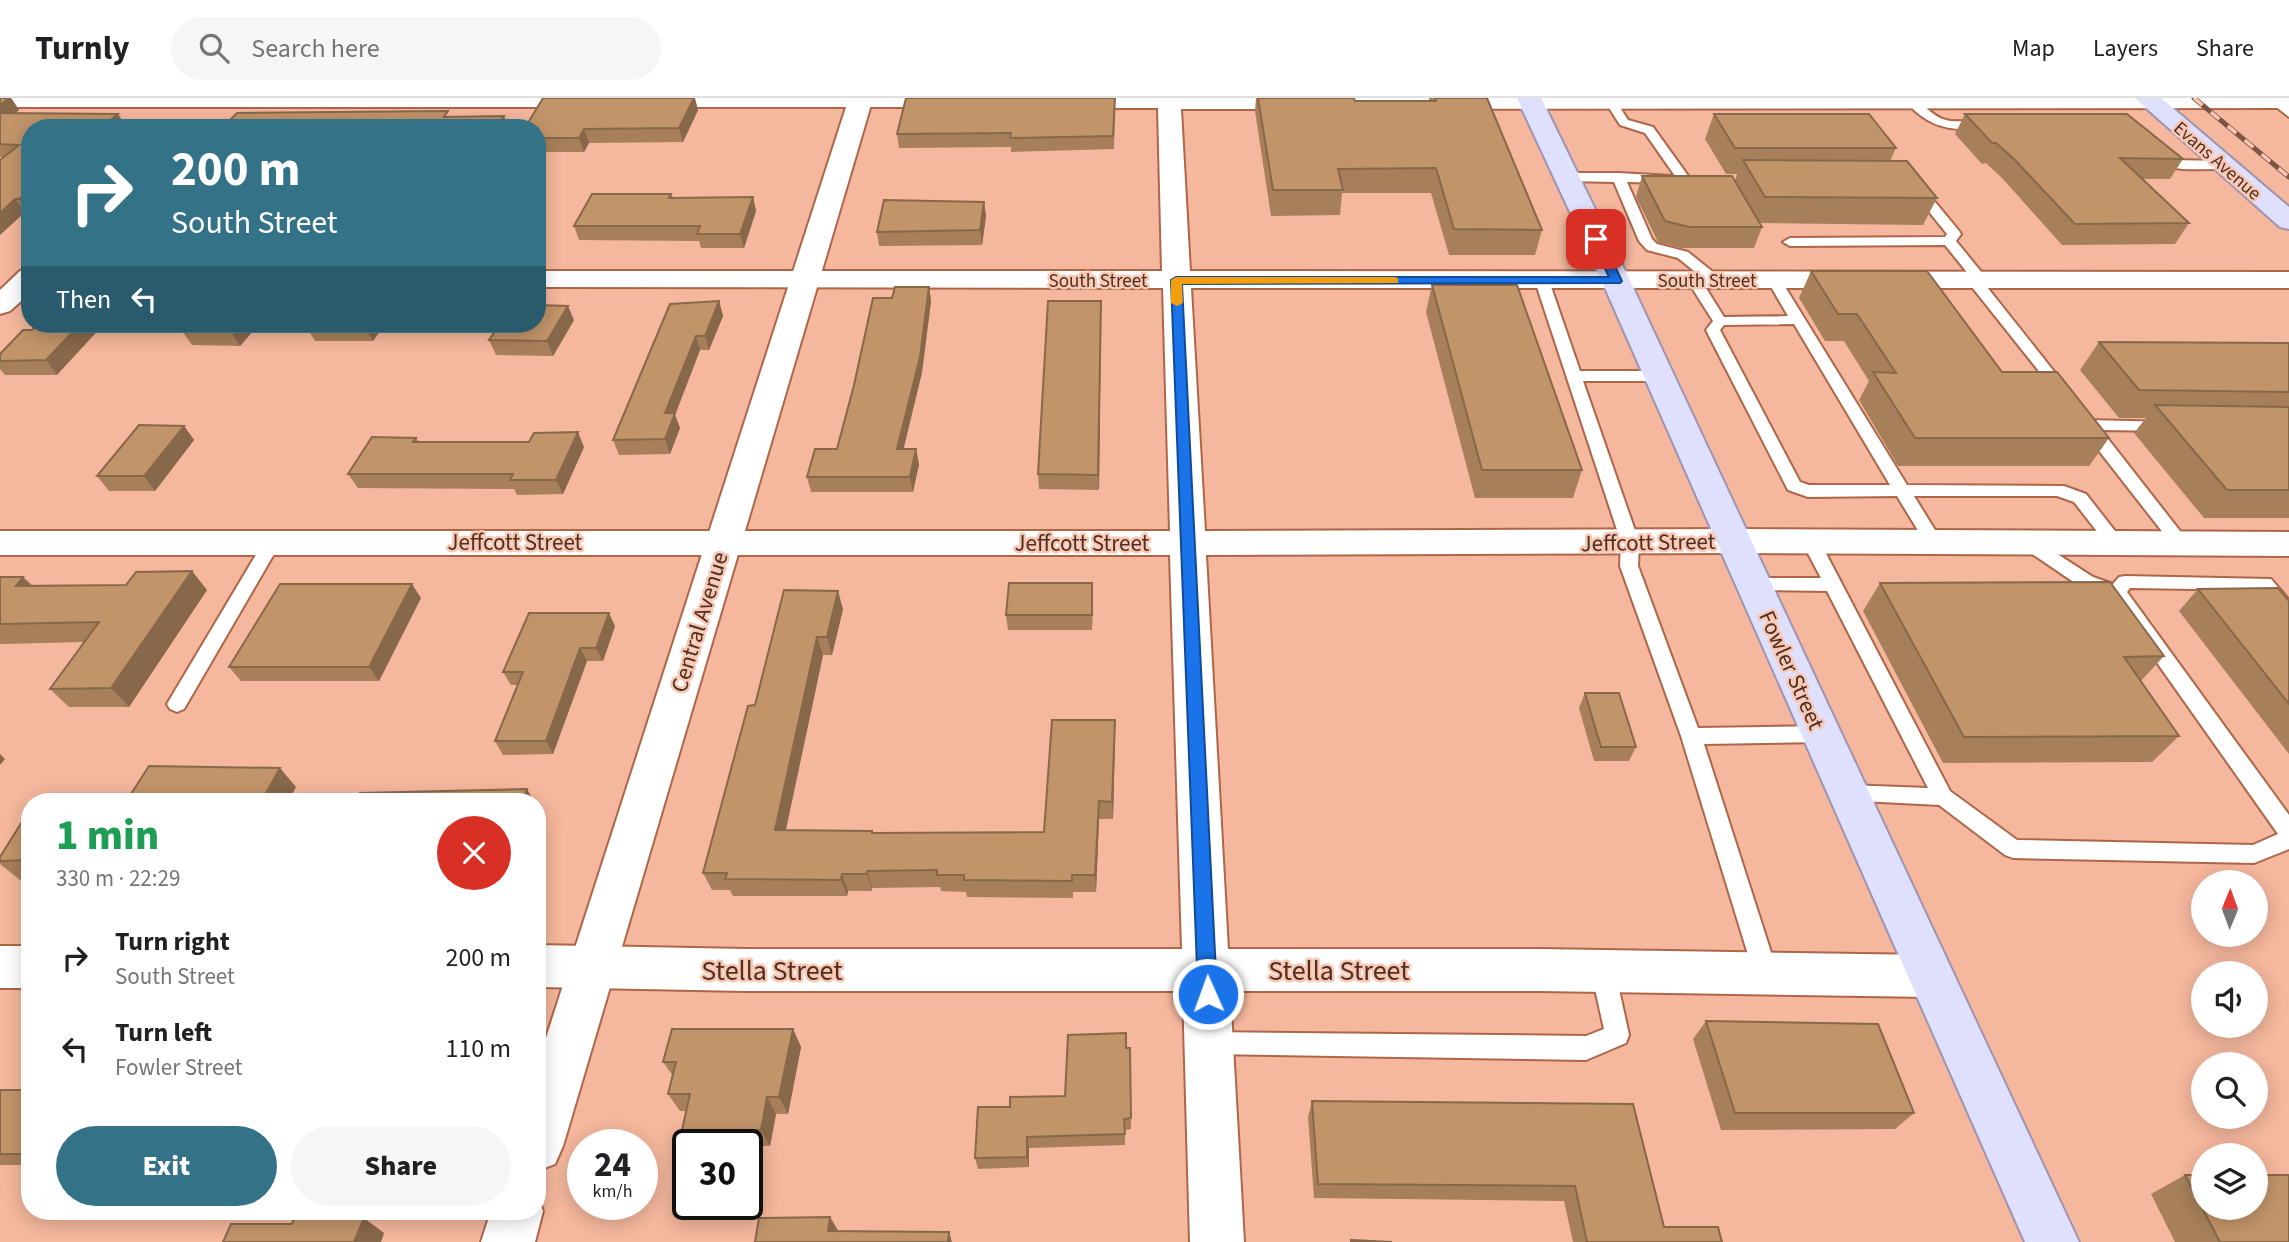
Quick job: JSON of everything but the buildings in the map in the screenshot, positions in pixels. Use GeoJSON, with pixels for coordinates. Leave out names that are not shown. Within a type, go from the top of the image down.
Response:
{"type":"FeatureCollection","features":[{"type":"Feature","properties":{"kind":"main road","name":"Evans Avenue"},"geometry":{"type":"LineString","coordinates":[[2149,100],[2289,221]]}},
{"type":"Feature","properties":{"kind":"main road","name":"Fowler Street"},"geometry":{"type":"LineString","coordinates":[[1530,101],[1616,281],[2052,1242]]}},
{"type":"Feature","properties":{"kind":"street"},"geometry":{"type":"LineString","coordinates":[[194,118],[214,99]]}},
{"type":"Feature","properties":{"kind":"street","name":"Central Avenue"},"geometry":{"type":"LineString","coordinates":[[546,1117],[861,99]]}},
{"type":"Feature","properties":{"kind":"street"},"geometry":{"type":"LineString","coordinates":[[1169,99],[1217,1242]]}},
{"type":"Feature","properties":{"kind":"street"},"geometry":{"type":"LineString","coordinates":[[0,100],[981,100]]}},
{"type":"Feature","properties":{"kind":"street"},"geometry":{"type":"LineString","coordinates":[[1035,100],[1612,103],[2149,100],[2281,103]]}},
{"type":"Feature","properties":{"kind":"street"},"geometry":{"type":"LineString","coordinates":[[0,305],[21,279]]}},
{"type":"Feature","properties":{"kind":"street","name":"South Street"},"geometry":{"type":"LineString","coordinates":[[546,279],[2289,280]]}},
{"type":"Feature","properties":{"kind":"street","name":"Jeffcott Street"},"geometry":{"type":"LineString","coordinates":[[0,543],[724,541],[1188,544],[1734,541],[2289,544]]}},
{"type":"Feature","properties":{"kind":"street","name":"Stella Street"},"geometry":{"type":"LineString","coordinates":[[546,966],[746,971],[1603,971],[1930,976]]}},
{"type":"Feature","properties":{"kind":"street"},"geometry":{"type":"LineString","coordinates":[[0,967],[21,967]]}},
{"type":"Feature","properties":{"kind":"street"},"geometry":{"type":"LineString","coordinates":[[508,1242],[514,1220]]}},
{"type":"Feature","properties":{"kind":"lane"},"geometry":{"type":"LineString","coordinates":[[1843,102],[1859,121]]}},
{"type":"Feature","properties":{"kind":"lane"},"geometry":{"type":"LineString","coordinates":[[1912,102],[1926,117],[1938,124],[1992,125]]}},
{"type":"Feature","properties":{"kind":"lane"},"geometry":{"type":"LineString","coordinates":[[1612,103],[1625,122],[1649,130],[1685,180]]}},
{"type":"Feature","properties":{"kind":"lane"},"geometry":{"type":"LineString","coordinates":[[2149,150],[2170,164],[2225,165]]}},
{"type":"Feature","properties":{"kind":"lane"},"geometry":{"type":"LineString","coordinates":[[1567,177],[1702,181]]}},
{"type":"Feature","properties":{"kind":"lane"},"geometry":{"type":"LineString","coordinates":[[1618,177],[1646,241],[1658,249],[1683,255],[1704,280],[1720,321]]}},
{"type":"Feature","properties":{"kind":"lane"},"geometry":{"type":"LineString","coordinates":[[1909,180],[1954,234],[1949,241]]}},
{"type":"Feature","properties":{"kind":"lane"},"geometry":{"type":"LineString","coordinates":[[1790,242],[1949,241]]}},
{"type":"Feature","properties":{"kind":"lane"},"geometry":{"type":"LineString","coordinates":[[1949,241],[2181,544]]}},
{"type":"Feature","properties":{"kind":"lane"},"geometry":{"type":"LineString","coordinates":[[1774,279],[1934,543]]}},
{"type":"Feature","properties":{"kind":"lane"},"geometry":{"type":"LineString","coordinates":[[1542,281],[1630,542],[1629,566],[1691,736],[1766,974]]}},
{"type":"Feature","properties":{"kind":"lane"},"geometry":{"type":"LineString","coordinates":[[1720,321],[1799,320]]}},
{"type":"Feature","properties":{"kind":"lane"},"geometry":{"type":"LineString","coordinates":[[1720,321],[1713,330],[1794,486],[1808,491],[2058,490],[2080,498],[2116,544]]}},
{"type":"Feature","properties":{"kind":"lane"},"geometry":{"type":"LineString","coordinates":[[1574,376],[1659,376]]}},
{"type":"Feature","properties":{"kind":"lane"},"geometry":{"type":"LineString","coordinates":[[2080,415],[2182,426]]}},
{"type":"Feature","properties":{"kind":"lane"},"geometry":{"type":"LineString","coordinates":[[177,705],[272,542]]}},
{"type":"Feature","properties":{"kind":"lane"},"geometry":{"type":"LineString","coordinates":[[1811,542],[1943,797],[2013,849],[2254,854],[2289,839]]}},
{"type":"Feature","properties":{"kind":"lane"},"geometry":{"type":"LineString","coordinates":[[2028,543],[2087,582],[2118,592],[2289,832]]}},
{"type":"Feature","properties":{"kind":"lane"},"geometry":{"type":"LineString","coordinates":[[2118,592],[2125,582],[2265,584],[2289,613]]}},
{"type":"Feature","properties":{"kind":"lane"},"geometry":{"type":"LineString","coordinates":[[1753,584],[1832,585]]}},
{"type":"Feature","properties":{"kind":"lane"},"geometry":{"type":"LineString","coordinates":[[1691,736],[1821,734]]}},
{"type":"Feature","properties":{"kind":"lane"},"geometry":{"type":"LineString","coordinates":[[1848,794],[1943,797]]}},
{"type":"Feature","properties":{"kind":"lane"},"geometry":{"type":"LineString","coordinates":[[1209,1043],[1586,1048],[1617,1035],[1603,971]]}},
{"type":"Feature","properties":{"kind":"railway"},"geometry":{"type":"LineString","coordinates":[[2194,98],[2289,177]]}},
{"type":"Feature","properties":{"kind":"slow traffic"},"geometry":{"type":"LineString","coordinates":[[1177,303],[1176,280],[1394,280]]}},
{"type":"Feature","properties":{"kind":"route"},"geometry":{"type":"LineString","coordinates":[[1208,994],[1176,280],[1616,281],[1596,239]]}}]}
